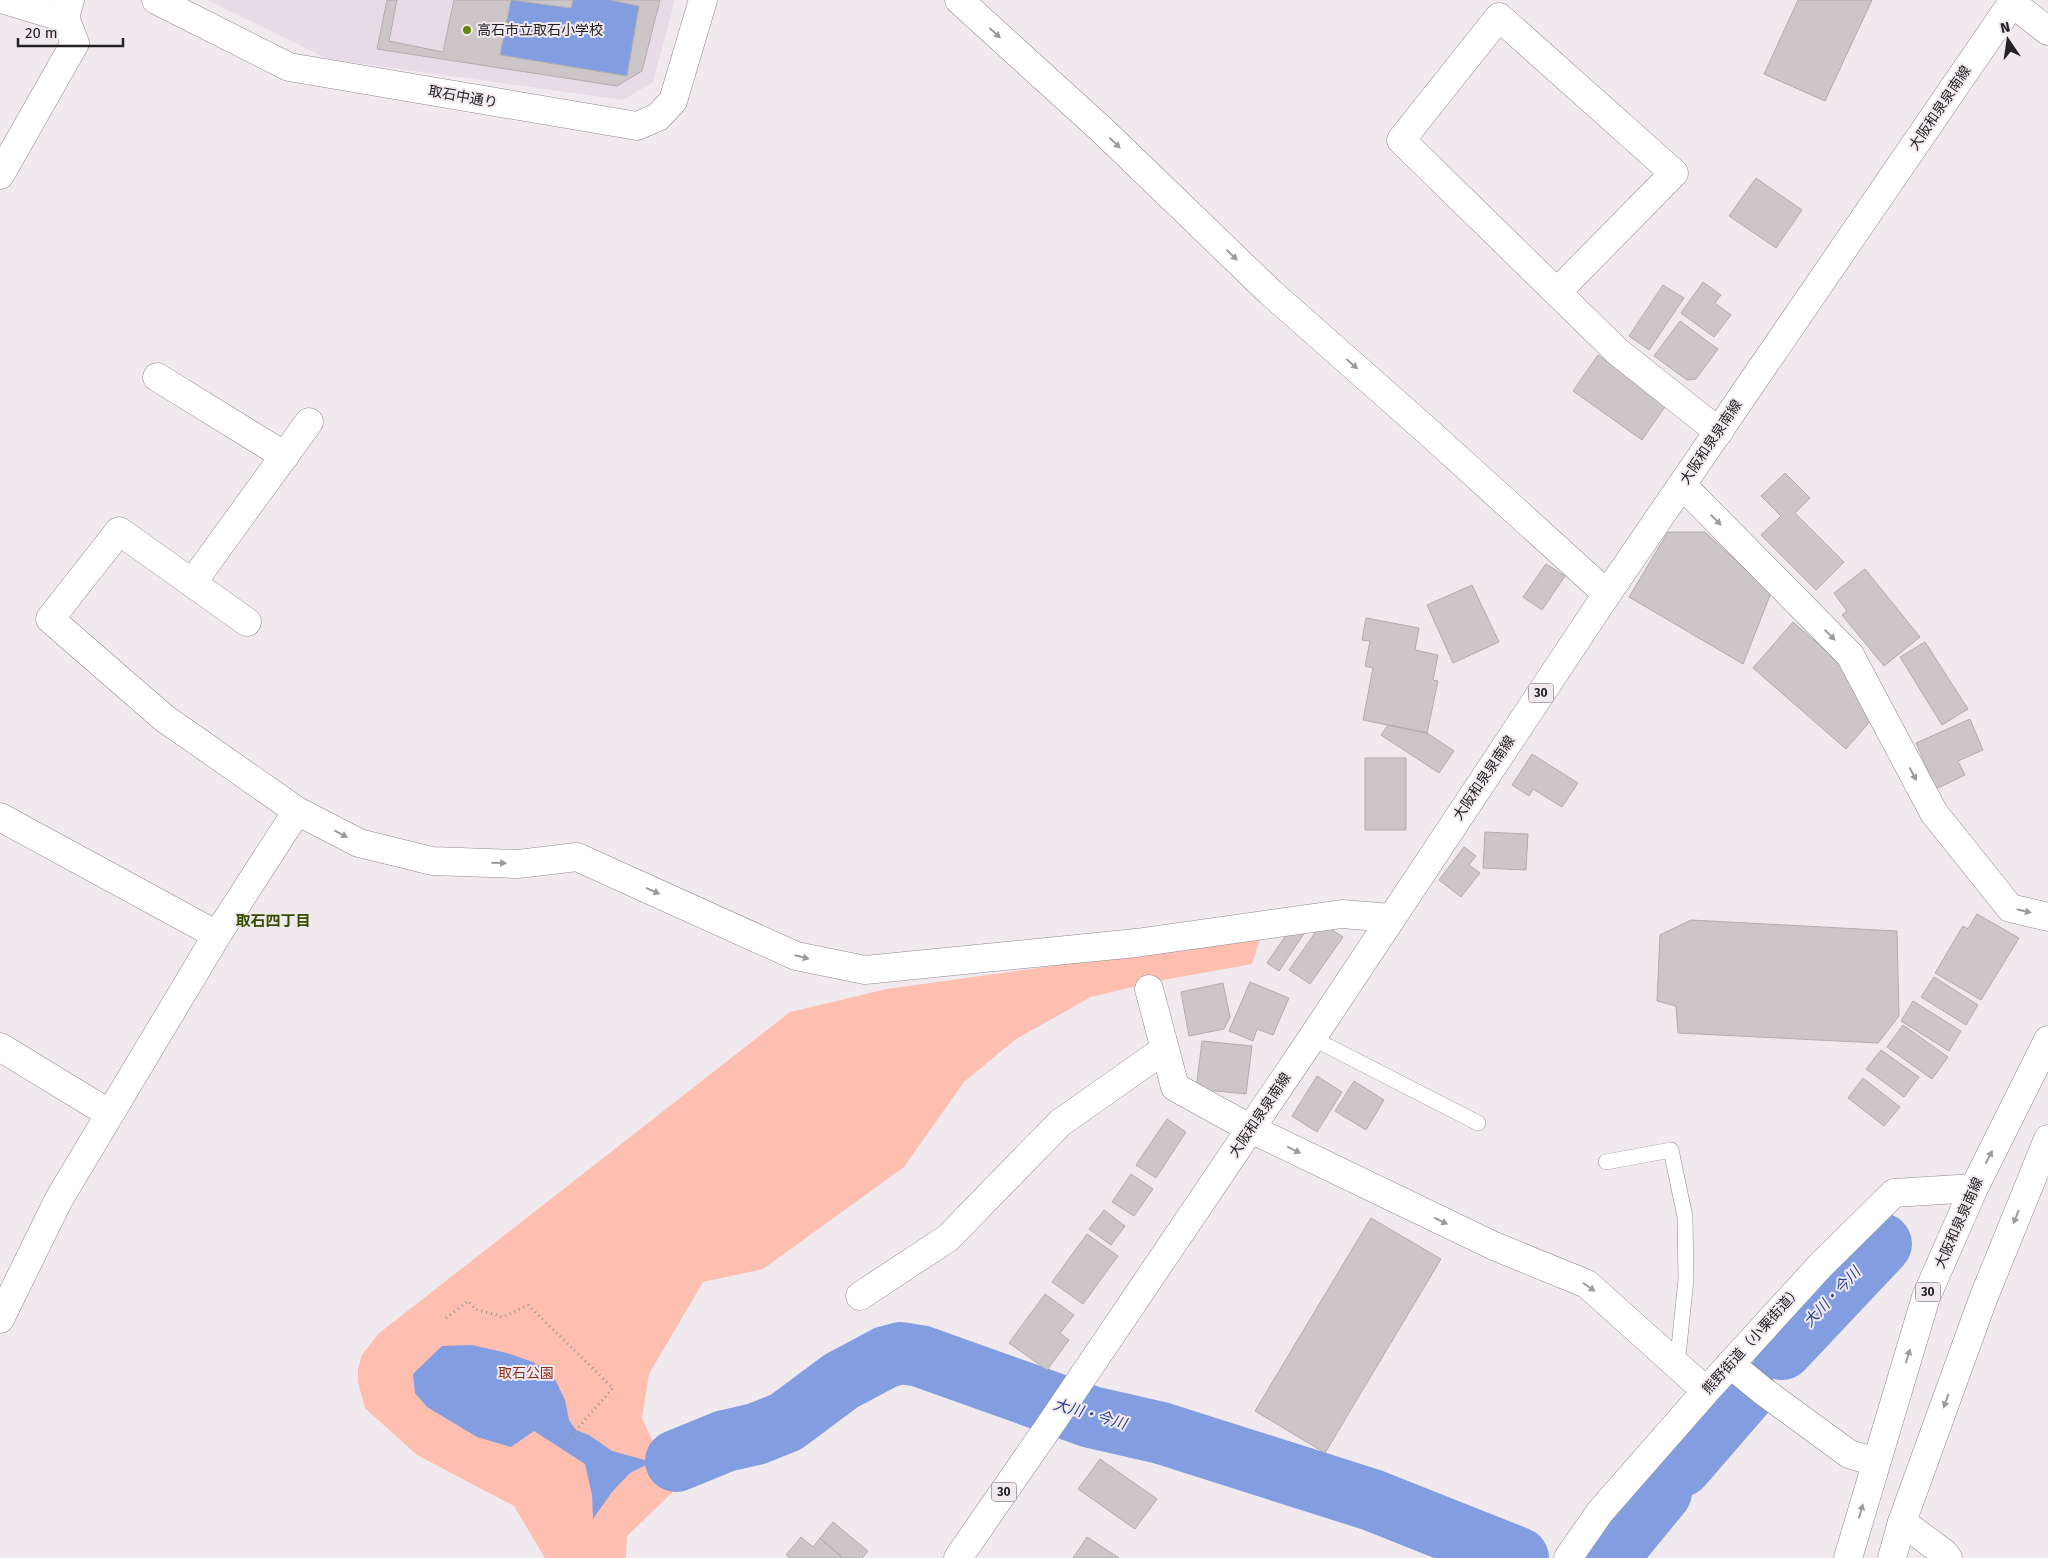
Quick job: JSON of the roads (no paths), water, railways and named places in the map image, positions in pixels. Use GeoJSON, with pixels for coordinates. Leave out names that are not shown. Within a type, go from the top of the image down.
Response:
{"type":"FeatureCollection","features":[{"type":"Feature","properties":{"kind":"street"},"geometry":{"type":"LineString","coordinates":[[0,175],[76,43],[68,9],[5,0]]}},
{"type":"Feature","properties":{"kind":"street","name":"取石中通り"},"geometry":{"type":"LineString","coordinates":[[156,0],[289,68],[637,126],[658,117],[673,101],[704,0]]}},
{"type":"Feature","properties":{"kind":"street"},"geometry":{"type":"LineString","coordinates":[[959,0],[1102,130],[1270,292],[1607,594]]}},
{"type":"Feature","properties":{"kind":"street"},"geometry":{"type":"LineString","coordinates":[[2013,2],[2048,31]]}},
{"type":"Feature","properties":{"kind":"street","name":"大阪和泉泉南線"},"geometry":{"type":"LineString","coordinates":[[958,1558],[1074,1391],[1312,1038],[1607,594],[2013,2]]}},
{"type":"Feature","properties":{"kind":"street"},"geometry":{"type":"LineString","coordinates":[[1557,292],[1674,174],[1499,17],[1401,140],[1618,352],[1719,432]]}},
{"type":"Feature","properties":{"kind":"street"},"geometry":{"type":"LineString","coordinates":[[157,377],[285,456]]}},
{"type":"Feature","properties":{"kind":"street"},"geometry":{"type":"LineString","coordinates":[[192,583],[309,422]]}},
{"type":"Feature","properties":{"kind":"street"},"geometry":{"type":"LineString","coordinates":[[1682,485],[1850,655],[1934,813],[2010,908],[2048,917]]}},
{"type":"Feature","properties":{"kind":"street"},"geometry":{"type":"LineString","coordinates":[[247,622],[119,531],[50,619],[164,718],[297,811],[359,844],[432,861],[518,864],[577,857],[796,956],[864,970],[1136,943],[1342,914],[1391,918]]}},
{"type":"Feature","properties":{"kind":"street"},"geometry":{"type":"LineString","coordinates":[[0,1318],[59,1199],[217,936],[297,811]]}},
{"type":"Feature","properties":{"kind":"street"},"geometry":{"type":"LineString","coordinates":[[0,817],[217,936]]}},
{"type":"Feature","properties":{"kind":"street"},"geometry":{"type":"LineString","coordinates":[[1149,989],[1175,1087],[1250,1128],[1494,1246],[1587,1284],[1706,1391]]}},
{"type":"Feature","properties":{"kind":"street","name":"大阪和泉泉南線"},"geometry":{"type":"LineString","coordinates":[[1848,1558],[1926,1297],[1974,1188],[2048,1040]]}},
{"type":"Feature","properties":{"kind":"street"},"geometry":{"type":"LineString","coordinates":[[0,1047],[110,1114]]}},
{"type":"Feature","properties":{"kind":"street"},"geometry":{"type":"LineString","coordinates":[[860,1296],[948,1238],[1060,1123],[1165,1049]]}},
{"type":"Feature","properties":{"kind":"street"},"geometry":{"type":"LineString","coordinates":[[1892,1558],[1902,1522],[1983,1299],[2048,1139]]}},
{"type":"Feature","properties":{"kind":"street","name":"熊野街道（小栗街道）"},"geometry":{"type":"LineString","coordinates":[[1568,1558],[1600,1512],[1730,1364],[1820,1266],[1894,1193],[1974,1188]]}},
{"type":"Feature","properties":{"kind":"street"},"geometry":{"type":"LineString","coordinates":[[1730,1364],[1762,1391],[1849,1454],[1876,1462]]}},
{"type":"Feature","properties":{"kind":"street"},"geometry":{"type":"LineString","coordinates":[[1902,1522],[1948,1558]]}},
{"type":"Feature","properties":{"kind":"lane"},"geometry":{"type":"LineString","coordinates":[[1312,1038],[1478,1123]]}},
{"type":"Feature","properties":{"kind":"lane"},"geometry":{"type":"LineString","coordinates":[[1606,1162],[1671,1150],[1685,1217],[1686,1279],[1678,1366]]}},
{"type":"Feature","properties":{"kind":"water"},"geometry":{"type":"Polygon","coordinates":[[[511,0],[570,8],[573,0],[610,0],[639,6],[627,76],[500,55],[511,0]]]}},
{"type":"Feature","properties":{"kind":"water"},"geometry":{"type":"Polygon","coordinates":[[[472,1345],[507,1353],[533,1362],[553,1375],[565,1400],[569,1420],[576,1430],[589,1435],[612,1451],[652,1462],[630,1473],[612,1492],[593,1519],[592,1495],[585,1464],[534,1431],[511,1447],[477,1437],[427,1407],[415,1393],[413,1374],[442,1346],[472,1345]]]}},
{"type":"Feature","properties":{"kind":"waterway","name":"大川・今川"},"geometry":{"type":"LineString","coordinates":[[1782,1349],[1881,1244]]}},
{"type":"Feature","properties":{"kind":"waterway","name":"大川・今川"},"geometry":{"type":"LineString","coordinates":[[676,1461],[725,1441],[756,1434],[786,1422],[841,1381],[886,1357],[901,1353],[920,1356],[1091,1417],[1161,1433],[1372,1500],[1518,1558]]}},
{"type":"Feature","properties":{"kind":"waterway","name":"大川・今川"},"geometry":{"type":"LineString","coordinates":[[1681,1466],[1745,1392]]}},
{"type":"Feature","properties":{"kind":"waterway","name":"大川・今川"},"geometry":{"type":"LineString","coordinates":[[1607,1558],[1661,1492]]}},
{"type":"Feature","properties":{"kind":"place","name":"高石市立取石小学校"},"geometry":{"type":"Point","coordinates":[467,30]}},
{"type":"Feature","properties":{"kind":"district","name":"取石四丁目"},"geometry":{"type":"Point","coordinates":[273,921]}},
{"type":"Feature","properties":{"kind":"park label","name":"取石公園"},"geometry":{"type":"Point","coordinates":[526,1373]}}]}
